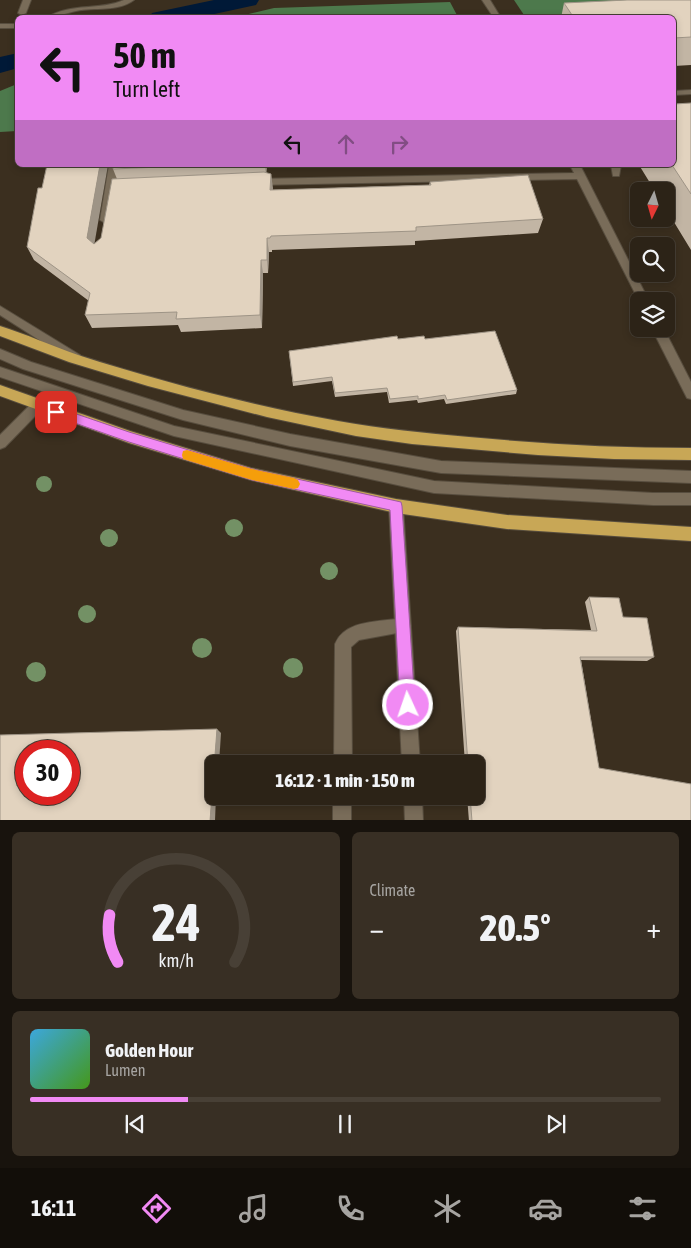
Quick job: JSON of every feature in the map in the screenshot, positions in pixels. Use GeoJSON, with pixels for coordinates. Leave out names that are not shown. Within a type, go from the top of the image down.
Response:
{"type":"FeatureCollection","features":[{"type":"Feature","properties":{"kind":"highway"},"geometry":{"type":"LineString","coordinates":[[0,331],[81,362],[262,410],[338,427],[403,438],[546,450],[654,455],[691,454]]}},
{"type":"Feature","properties":{"kind":"highway"},"geometry":{"type":"LineString","coordinates":[[0,390],[129,437],[252,474],[396,506],[507,522],[691,534]]}},
{"type":"Feature","properties":{"kind":"street"},"geometry":{"type":"LineString","coordinates":[[22,12],[27,0]]}},
{"type":"Feature","properties":{"kind":"street"},"geometry":{"type":"LineString","coordinates":[[59,15],[75,10],[119,5],[130,0]]}},
{"type":"Feature","properties":{"kind":"street"},"geometry":{"type":"LineString","coordinates":[[486,0],[496,15]]}},
{"type":"Feature","properties":{"kind":"street"},"geometry":{"type":"LineString","coordinates":[[0,26],[15,26]]}},
{"type":"Feature","properties":{"kind":"street"},"geometry":{"type":"LineString","coordinates":[[676,93],[691,92]]}},
{"type":"Feature","properties":{"kind":"street"},"geometry":{"type":"LineString","coordinates":[[103,234],[114,188],[114,167]]}},
{"type":"Feature","properties":{"kind":"street"},"geometry":{"type":"LineString","coordinates":[[576,167],[639,292]]}},
{"type":"Feature","properties":{"kind":"street"},"geometry":{"type":"LineString","coordinates":[[244,183],[580,176]]}},
{"type":"Feature","properties":{"kind":"street"},"geometry":{"type":"LineString","coordinates":[[0,310],[81,362]]}},
{"type":"Feature","properties":{"kind":"street"},"geometry":{"type":"LineString","coordinates":[[662,337],[691,394]]}},
{"type":"Feature","properties":{"kind":"street"},"geometry":{"type":"LineString","coordinates":[[0,354],[27,366],[183,415],[290,440],[399,461],[441,467],[691,477]]}},
{"type":"Feature","properties":{"kind":"street"},"geometry":{"type":"LineString","coordinates":[[0,372],[174,431],[434,487],[654,499],[691,499]]}},
{"type":"Feature","properties":{"kind":"street"},"geometry":{"type":"LineString","coordinates":[[0,444],[38,405]]}},
{"type":"Feature","properties":{"kind":"street"},"geometry":{"type":"LineString","coordinates":[[396,506],[410,755]]}},
{"type":"Feature","properties":{"kind":"street"},"geometry":{"type":"LineString","coordinates":[[343,755],[343,644],[355,632],[403,626]]}},
{"type":"Feature","properties":{"kind":"street"},"geometry":{"type":"LineString","coordinates":[[342,805],[342,820]]}},
{"type":"Feature","properties":{"kind":"street"},"geometry":{"type":"LineString","coordinates":[[413,805],[414,820]]}},
{"type":"Feature","properties":{"kind":"green space"},"geometry":{"type":"Polygon","coordinates":[[[514,0],[691,0],[691,3],[606,15],[524,15],[514,0]]]}},
{"type":"Feature","properties":{"kind":"green space"},"geometry":{"type":"Polygon","coordinates":[[[450,2],[457,15],[244,15],[274,8],[450,2]]]}},
{"type":"Feature","properties":{"kind":"green space"},"geometry":{"type":"Polygon","coordinates":[[[15,85],[15,131],[0,132],[0,91],[15,85]]]}},
{"type":"Feature","properties":{"kind":"building"},"geometry":{"type":"Polygon","coordinates":[[[627,0],[691,0],[691,37],[676,38],[676,15],[572,15],[564,3],[627,0]]]}},
{"type":"Feature","properties":{"kind":"building"},"geometry":{"type":"Polygon","coordinates":[[[691,103],[691,194],[673,167],[676,167],[676,104],[691,103]]]}},
{"type":"Feature","properties":{"kind":"building"},"geometry":{"type":"Polygon","coordinates":[[[47,167],[100,167],[87,238],[94,244],[101,238],[112,179],[264,172],[271,174],[270,190],[431,185],[430,182],[528,175],[543,219],[416,227],[416,231],[271,236],[267,238],[267,260],[261,260],[260,315],[176,319],[177,312],[85,315],[90,293],[27,247],[38,188],[42,188],[47,167]]]}},
{"type":"Feature","properties":{"kind":"building"},"geometry":{"type":"Polygon","coordinates":[[[114,167],[160,167],[113,169],[114,167]]]}},
{"type":"Feature","properties":{"kind":"building"},"geometry":{"type":"Polygon","coordinates":[[[495,331],[517,390],[447,400],[445,395],[418,399],[418,396],[390,399],[387,388],[335,393],[332,377],[293,382],[289,351],[397,336],[398,339],[424,336],[425,339],[495,331]]]}},
{"type":"Feature","properties":{"kind":"building"},"geometry":{"type":"Polygon","coordinates":[[[589,597],[619,598],[623,617],[647,618],[654,657],[580,657],[599,768],[691,784],[691,820],[472,820],[471,805],[485,805],[485,755],[467,755],[458,627],[597,631],[589,597]]]}},
{"type":"Feature","properties":{"kind":"building"},"geometry":{"type":"Polygon","coordinates":[[[217,729],[215,755],[205,755],[205,805],[211,805],[210,820],[0,820],[0,735],[217,729]]]}},
{"type":"Feature","properties":{"kind":"waterway"},"geometry":{"type":"LineString","coordinates":[[175,15],[248,0]]}},
{"type":"Feature","properties":{"kind":"waterway"},"geometry":{"type":"LineString","coordinates":[[0,65],[15,61]]}},
{"type":"Feature","properties":{"kind":"slow traffic"},"geometry":{"type":"LineString","coordinates":[[187,455],[294,484]]}},
{"type":"Feature","properties":{"kind":"route"},"geometry":{"type":"LineString","coordinates":[[56,412],[129,437],[252,474],[396,506],[408,705]]}}]}
